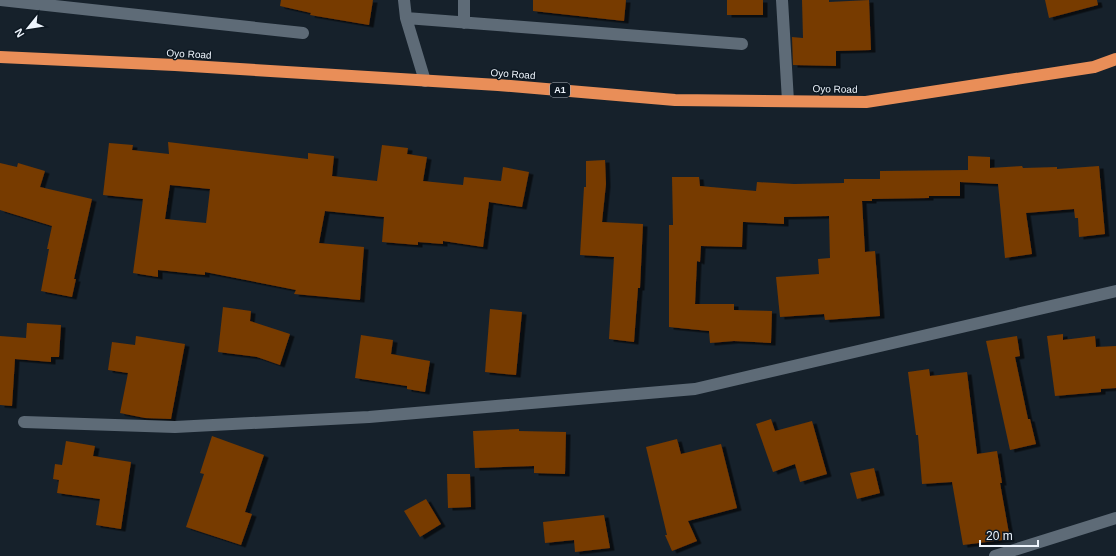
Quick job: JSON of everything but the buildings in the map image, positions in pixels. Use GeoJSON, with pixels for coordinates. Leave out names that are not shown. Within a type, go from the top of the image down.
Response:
{"type":"FeatureCollection","features":[{"type":"Feature","properties":{"kind":"highway","name":"Oyo Road"},"geometry":{"type":"LineString","coordinates":[[0,57],[175,65],[425,80],[675,100],[866,102],[1094,67],[1116,59]]}},
{"type":"Feature","properties":{"kind":"street"},"geometry":{"type":"LineString","coordinates":[[0,0],[303,33]]}},
{"type":"Feature","properties":{"kind":"street"},"geometry":{"type":"LineString","coordinates":[[404,0],[406,18],[425,80]]}},
{"type":"Feature","properties":{"kind":"street"},"geometry":{"type":"LineString","coordinates":[[464,0],[464,23]]}},
{"type":"Feature","properties":{"kind":"street"},"geometry":{"type":"LineString","coordinates":[[782,0],[788,101]]}},
{"type":"Feature","properties":{"kind":"street"},"geometry":{"type":"LineString","coordinates":[[406,18],[742,44]]}},
{"type":"Feature","properties":{"kind":"street"},"geometry":{"type":"LineString","coordinates":[[24,422],[175,427],[369,417],[695,389],[1116,291]]}},
{"type":"Feature","properties":{"kind":"street"},"geometry":{"type":"LineString","coordinates":[[995,556],[1116,518]]}}]}
